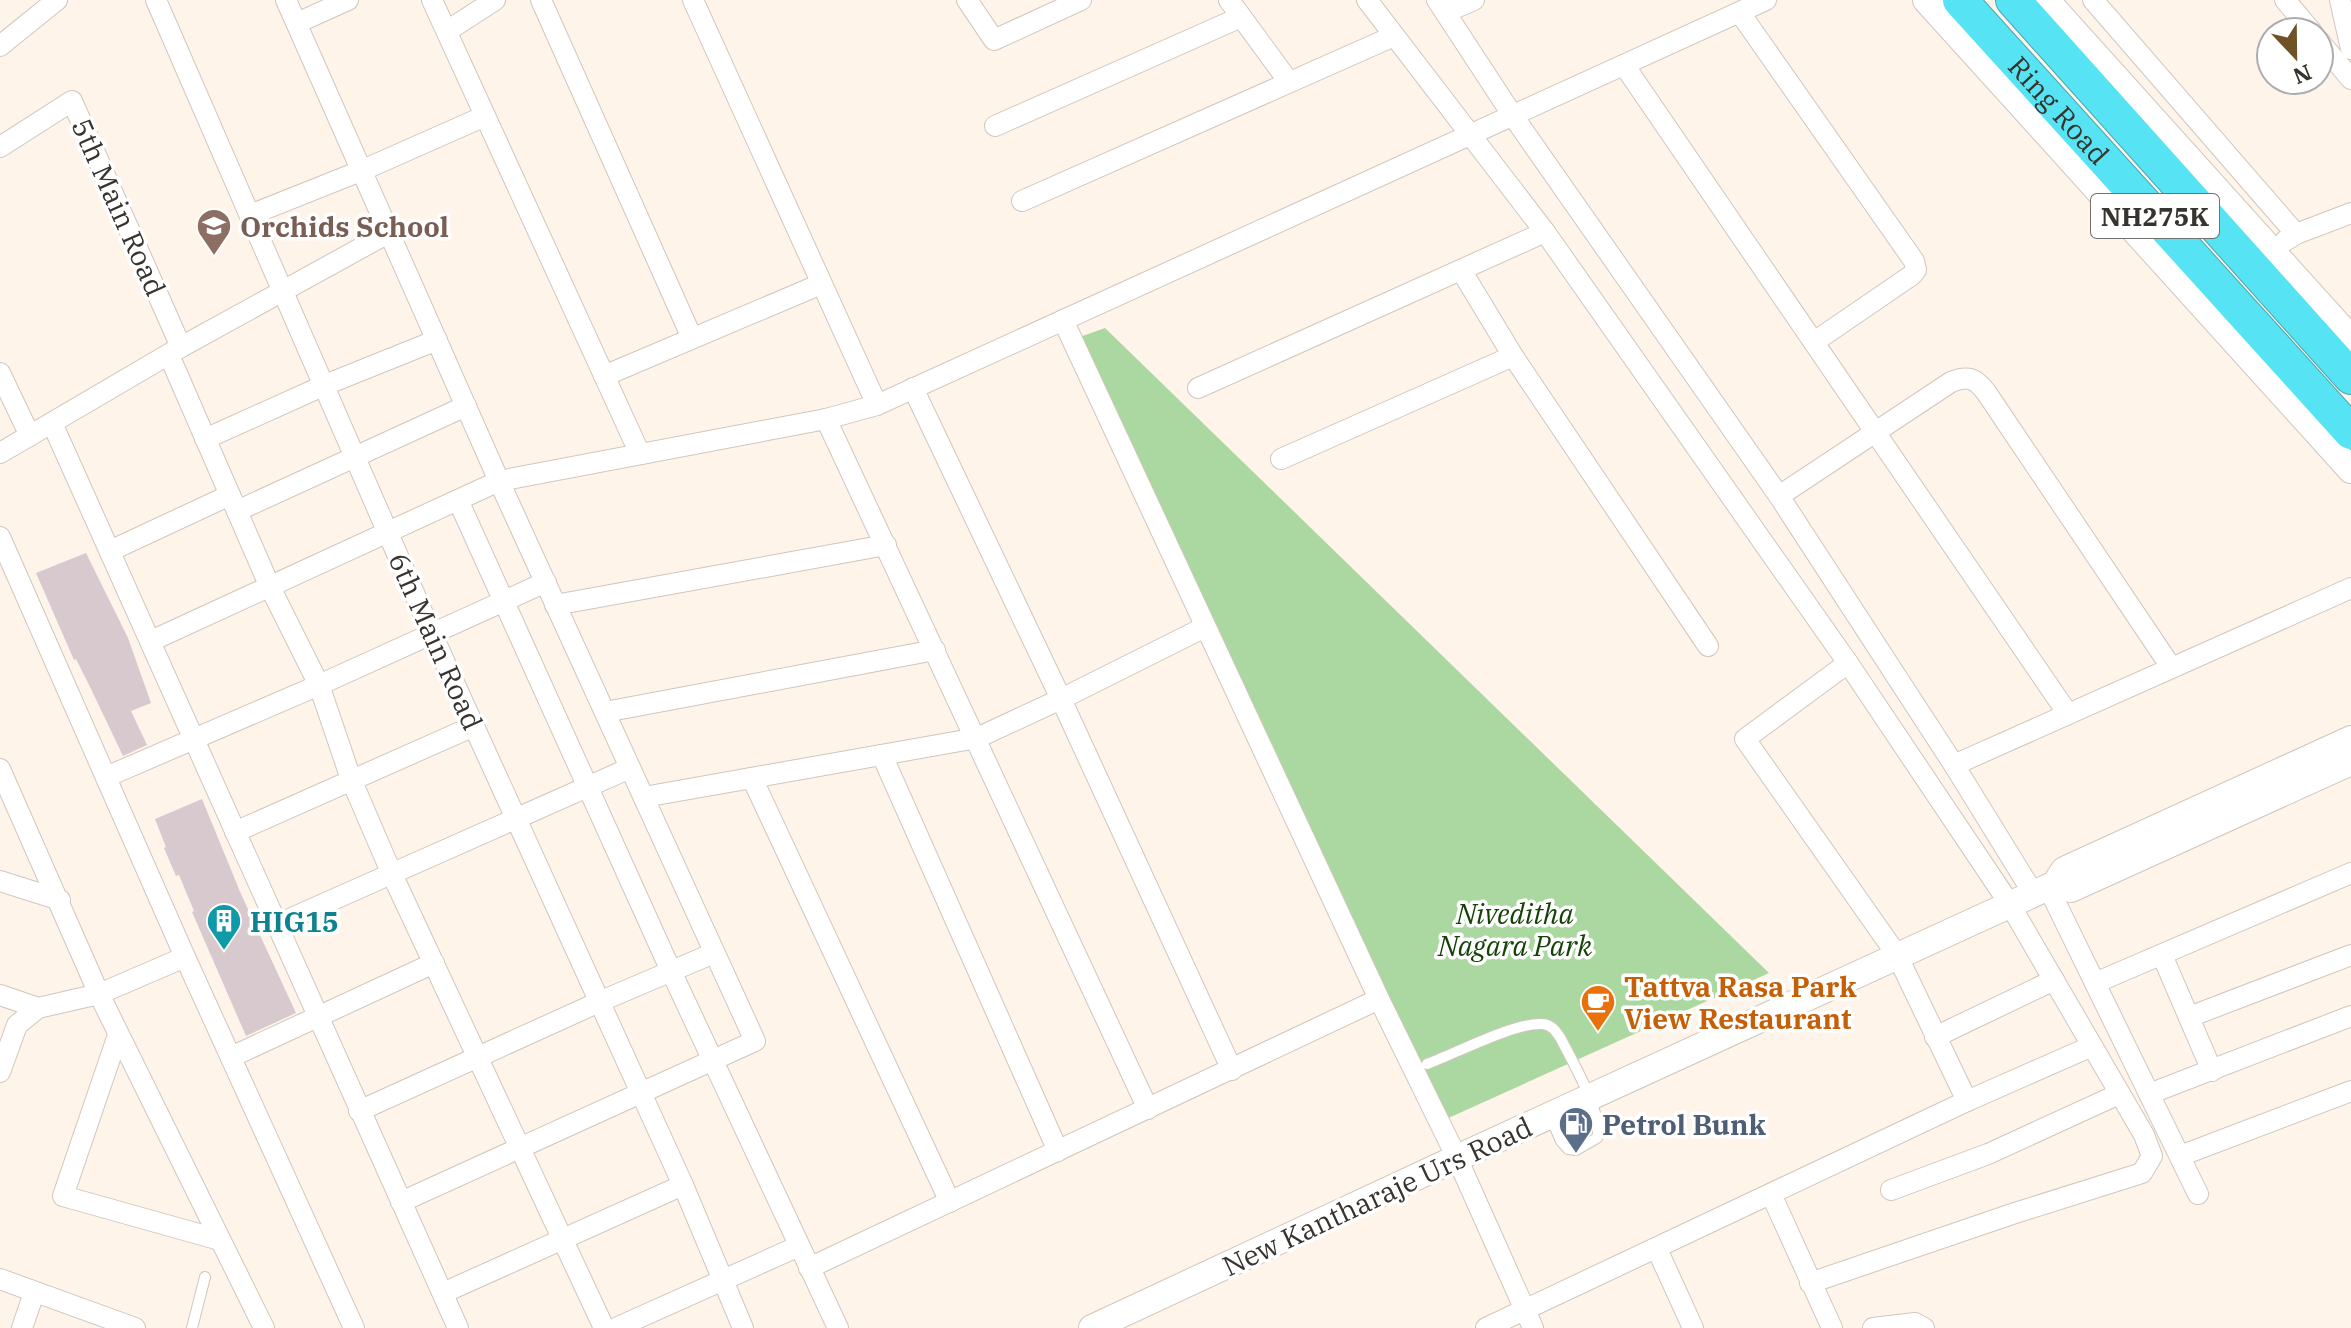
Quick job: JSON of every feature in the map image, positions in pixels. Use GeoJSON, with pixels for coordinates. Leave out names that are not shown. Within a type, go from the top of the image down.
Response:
{"type":"FeatureCollection","features":[{"type":"Feature","properties":{"kind":"highway","name":"Ring Road"},"geometry":{"type":"LineString","coordinates":[[1960,0],[2351,432]]}},
{"type":"Feature","properties":{"kind":"highway","name":"Ring Road"},"geometry":{"type":"LineString","coordinates":[[2013,0],[2351,377]]}},
{"type":"Feature","properties":{"kind":"main road"},"geometry":{"type":"LineString","coordinates":[[1926,0],[2351,470]]}},
{"type":"Feature","properties":{"kind":"main road"},"geometry":{"type":"LineString","coordinates":[[2046,0],[2351,339]]}},
{"type":"Feature","properties":{"kind":"main road","name":"New Kantharaje Urs Road"},"geometry":{"type":"LineString","coordinates":[[1092,1328],[2036,892],[2064,870],[2351,739]]}},
{"type":"Feature","properties":{"kind":"main road","name":"New Kantharaje Urs Road"},"geometry":{"type":"LineString","coordinates":[[2036,892],[2071,889],[2351,762]]}},
{"type":"Feature","properties":{"kind":"street"},"geometry":{"type":"LineString","coordinates":[[0,46],[39,7],[57,0]]}},
{"type":"Feature","properties":{"kind":"street","name":"6th Main Road"},"geometry":{"type":"LineString","coordinates":[[156,0],[431,632],[683,1185],[743,1328]]}},
{"type":"Feature","properties":{"kind":"street"},"geometry":{"type":"LineString","coordinates":[[286,0],[499,481],[755,1041],[401,1202]]}},
{"type":"Feature","properties":{"kind":"street"},"geometry":{"type":"LineString","coordinates":[[297,23],[348,0]]}},
{"type":"Feature","properties":{"kind":"street"},"geometry":{"type":"LineString","coordinates":[[432,0],[640,454]]}},
{"type":"Feature","properties":{"kind":"street"},"geometry":{"type":"LineString","coordinates":[[447,31],[495,0]]}},
{"type":"Feature","properties":{"kind":"street"},"geometry":{"type":"LineString","coordinates":[[541,0],[692,338]]}},
{"type":"Feature","properties":{"kind":"street"},"geometry":{"type":"LineString","coordinates":[[693,0],[877,405]]}},
{"type":"Feature","properties":{"kind":"street"},"geometry":{"type":"LineString","coordinates":[[967,0],[994,40],[1081,0]]}},
{"type":"Feature","properties":{"kind":"street"},"geometry":{"type":"LineString","coordinates":[[1367,0],[1545,232],[1848,663],[2036,892],[2054,980],[2144,1135],[2152,1156],[2142,1173],[1810,1283]]}},
{"type":"Feature","properties":{"kind":"street"},"geometry":{"type":"LineString","coordinates":[[1474,0],[1441,6],[1513,116],[1779,496],[2095,983],[2198,1194]]}},
{"type":"Feature","properties":{"kind":"street"},"geometry":{"type":"LineString","coordinates":[[151,641],[499,481],[826,419],[877,405],[1766,0]]}},
{"type":"Feature","properties":{"kind":"street"},"geometry":{"type":"LineString","coordinates":[[2093,0],[2296,234]]}},
{"type":"Feature","properties":{"kind":"street"},"geometry":{"type":"LineString","coordinates":[[2285,0],[2298,16]]}},
{"type":"Feature","properties":{"kind":"street"},"geometry":{"type":"LineString","coordinates":[[2340,0],[2351,49]]}},
{"type":"Feature","properties":{"kind":"street"},"geometry":{"type":"LineString","coordinates":[[995,126],[1235,8],[1289,82]]}},
{"type":"Feature","properties":{"kind":"street"},"geometry":{"type":"LineString","coordinates":[[1740,13],[1914,261],[1916,270],[1912,275],[1814,342]]}},
{"type":"Feature","properties":{"kind":"street"},"geometry":{"type":"LineString","coordinates":[[1022,201],[1394,36]]}},
{"type":"Feature","properties":{"kind":"street"},"geometry":{"type":"LineString","coordinates":[[2335,60],[2351,79]]}},
{"type":"Feature","properties":{"kind":"street"},"geometry":{"type":"LineString","coordinates":[[1624,65],[2068,714]]}},
{"type":"Feature","properties":{"kind":"street","name":"5th Main Road"},"geometry":{"type":"LineString","coordinates":[[0,147],[72,101],[175,351]]}},
{"type":"Feature","properties":{"kind":"street"},"geometry":{"type":"LineString","coordinates":[[250,215],[485,116]]}},
{"type":"Feature","properties":{"kind":"street"},"geometry":{"type":"LineString","coordinates":[[2271,250],[2296,234],[2351,213]]}},
{"type":"Feature","properties":{"kind":"street"},"geometry":{"type":"LineString","coordinates":[[0,453],[175,351],[390,232]]}},
{"type":"Feature","properties":{"kind":"street"},"geometry":{"type":"LineString","coordinates":[[1198,388],[1545,232]]}},
{"type":"Feature","properties":{"kind":"street"},"geometry":{"type":"LineString","coordinates":[[1461,270],[1513,356],[1708,646]]}},
{"type":"Feature","properties":{"kind":"street"},"geometry":{"type":"LineString","coordinates":[[604,376],[821,284]]}},
{"type":"Feature","properties":{"kind":"street"},"geometry":{"type":"LineString","coordinates":[[1063,320],[1379,999],[1457,1158],[1529,1319]]}},
{"type":"Feature","properties":{"kind":"street"},"geometry":{"type":"LineString","coordinates":[[205,439],[325,385],[437,340]]}},
{"type":"Feature","properties":{"kind":"street"},"geometry":{"type":"LineString","coordinates":[[175,351],[205,439],[270,587],[319,685],[351,779],[391,872],[604,1328]]}},
{"type":"Feature","properties":{"kind":"street"},"geometry":{"type":"LineString","coordinates":[[1281,459],[1513,356]]}},
{"type":"Feature","properties":{"kind":"street"},"geometry":{"type":"LineString","coordinates":[[0,373],[30,436]]}},
{"type":"Feature","properties":{"kind":"street"},"geometry":{"type":"LineString","coordinates":[[1779,496],[1951,382],[1969,377],[1977,381],[2171,667]]}},
{"type":"Feature","properties":{"kind":"street"},"geometry":{"type":"LineString","coordinates":[[913,388],[1232,1070]]}},
{"type":"Feature","properties":{"kind":"street"},"geometry":{"type":"LineString","coordinates":[[110,551],[355,457],[466,406]]}},
{"type":"Feature","properties":{"kind":"street"},"geometry":{"type":"LineString","coordinates":[[826,419],[1148,1109]]}},
{"type":"Feature","properties":{"kind":"street"},"geometry":{"type":"LineString","coordinates":[[52,423],[458,1328]]}},
{"type":"Feature","properties":{"kind":"street"},"geometry":{"type":"LineString","coordinates":[[458,500],[671,971],[838,1328]]}},
{"type":"Feature","properties":{"kind":"street"},"geometry":{"type":"LineString","coordinates":[[0,537],[185,957],[354,1328]]}},
{"type":"Feature","properties":{"kind":"street"},"geometry":{"type":"LineString","coordinates":[[555,605],[886,545]]}},
{"type":"Feature","properties":{"kind":"street"},"geometry":{"type":"LineString","coordinates":[[106,777],[546,582]]}},
{"type":"Feature","properties":{"kind":"street"},"geometry":{"type":"LineString","coordinates":[[1954,765],[2351,588]]}},
{"type":"Feature","properties":{"kind":"street"},"geometry":{"type":"LineString","coordinates":[[644,797],[977,738],[1205,627]]}},
{"type":"Feature","properties":{"kind":"street"},"geometry":{"type":"LineString","coordinates":[[605,712],[935,650]]}},
{"type":"Feature","properties":{"kind":"street"},"geometry":{"type":"LineString","coordinates":[[1848,663],[1745,739],[1897,955],[1967,1101]]}},
{"type":"Feature","properties":{"kind":"street"},"geometry":{"type":"LineString","coordinates":[[235,832],[474,726]]}},
{"type":"Feature","properties":{"kind":"street"},"geometry":{"type":"LineString","coordinates":[[882,755],[1058,1151]]}},
{"type":"Feature","properties":{"kind":"street"},"geometry":{"type":"LineString","coordinates":[[276,925],[630,768]]}},
{"type":"Feature","properties":{"kind":"street"},"geometry":{"type":"LineString","coordinates":[[0,769],[118,1035],[264,1328]]}},
{"type":"Feature","properties":{"kind":"street"},"geometry":{"type":"LineString","coordinates":[[752,778],[950,1202]]}},
{"type":"Feature","properties":{"kind":"street"},"geometry":{"type":"LineString","coordinates":[[2095,983],[2351,873]]}},
{"type":"Feature","properties":{"kind":"street"},"geometry":{"type":"LineString","coordinates":[[0,881],[60,900]]}},
{"type":"Feature","properties":{"kind":"street"},"geometry":{"type":"LineString","coordinates":[[359,1111],[714,953]]}},
{"type":"Feature","properties":{"kind":"street"},"geometry":{"type":"LineString","coordinates":[[2162,955],[2212,1071]]}},
{"type":"Feature","properties":{"kind":"street"},"geometry":{"type":"LineString","coordinates":[[2189,1017],[2351,955]]}},
{"type":"Feature","properties":{"kind":"street"},"geometry":{"type":"LineString","coordinates":[[0,1072],[17,1025],[38,1008],[99,994],[185,957]]}},
{"type":"Feature","properties":{"kind":"street"},"geometry":{"type":"LineString","coordinates":[[231,1057],[434,963]]}},
{"type":"Feature","properties":{"kind":"street"},"geometry":{"type":"LineString","coordinates":[[1935,1037],[2054,980]]}},
{"type":"Feature","properties":{"kind":"street"},"geometry":{"type":"LineString","coordinates":[[0,995],[38,1008]]}},
{"type":"Feature","properties":{"kind":"street"},"geometry":{"type":"LineString","coordinates":[[809,1268],[1379,999]]}},
{"type":"Feature","properties":{"kind":"street"},"geometry":{"type":"LineString","coordinates":[[2149,1094],[2351,1016]]}},
{"type":"Feature","properties":{"kind":"street"},"geometry":{"type":"LineString","coordinates":[[118,1035],[63,1196],[220,1240]]}},
{"type":"Feature","properties":{"kind":"street"},"geometry":{"type":"LineString","coordinates":[[1486,1328],[1529,1319],[1657,1249],[1967,1101],[2092,1046]]}},
{"type":"Feature","properties":{"kind":"street"},"geometry":{"type":"LineString","coordinates":[[2180,1156],[2351,1091]]}},
{"type":"Feature","properties":{"kind":"street"},"geometry":{"type":"LineString","coordinates":[[1891,1190],[1988,1154],[2119,1094]]}},
{"type":"Feature","properties":{"kind":"street"},"geometry":{"type":"LineString","coordinates":[[443,1293],[683,1185]]}},
{"type":"Feature","properties":{"kind":"street"},"geometry":{"type":"LineString","coordinates":[[1771,1194],[1832,1328]]}},
{"type":"Feature","properties":{"kind":"street"},"geometry":{"type":"LineString","coordinates":[[616,1328],[799,1246]]}},
{"type":"Feature","properties":{"kind":"street"},"geometry":{"type":"LineString","coordinates":[[1657,1249],[1693,1328]]}},
{"type":"Feature","properties":{"kind":"street"},"geometry":{"type":"LineString","coordinates":[[0,1279],[135,1328]]}},
{"type":"Feature","properties":{"kind":"street"},"geometry":{"type":"LineString","coordinates":[[22,1328],[34,1293]]}},
{"type":"Feature","properties":{"kind":"street"},"geometry":{"type":"LineString","coordinates":[[1873,1328],[1915,1323],[1924,1328]]}},
{"type":"Feature","properties":{"kind":"lane"},"geometry":{"type":"LineString","coordinates":[[1427,1064],[1518,1028],[1543,1023],[1553,1028],[1561,1039],[1600,1128],[1597,1138],[1588,1146],[1568,1149],[1550,1116]]}},
{"type":"Feature","properties":{"kind":"lane"},"geometry":{"type":"LineString","coordinates":[[192,1328],[205,1277]]}},
{"type":"Feature","properties":{"kind":"green space","name":"Niveditha Nagara Park"},"geometry":{"type":"Polygon","coordinates":[[[1105,328],[1769,973],[1444,1120],[1077,338],[1105,328]]]}},
{"type":"Feature","properties":{"kind":"building"},"geometry":{"type":"Polygon","coordinates":[[[86,553],[128,638],[151,703],[131,711],[147,745],[123,756],[74,660],[36,573],[86,553]]]}},
{"type":"Feature","properties":{"kind":"building"},"geometry":{"type":"Polygon","coordinates":[[[202,799],[241,894],[296,1013],[246,1036],[179,875],[176,876],[164,848],[155,819],[202,799]]]}},
{"type":"Feature","properties":{"kind":"place","name":"Orchids School"},"geometry":{"type":"Point","coordinates":[214,257]}},
{"type":"Feature","properties":{"kind":"place","name":"HIG15"},"geometry":{"type":"Point","coordinates":[224,952]}},
{"type":"Feature","properties":{"kind":"place","name":"Tattva Rasa Park View Restaurant"},"geometry":{"type":"Point","coordinates":[1598,1033]}},
{"type":"Feature","properties":{"kind":"place","name":"Petrol Bunk"},"geometry":{"type":"Point","coordinates":[1576,1155]}}]}
